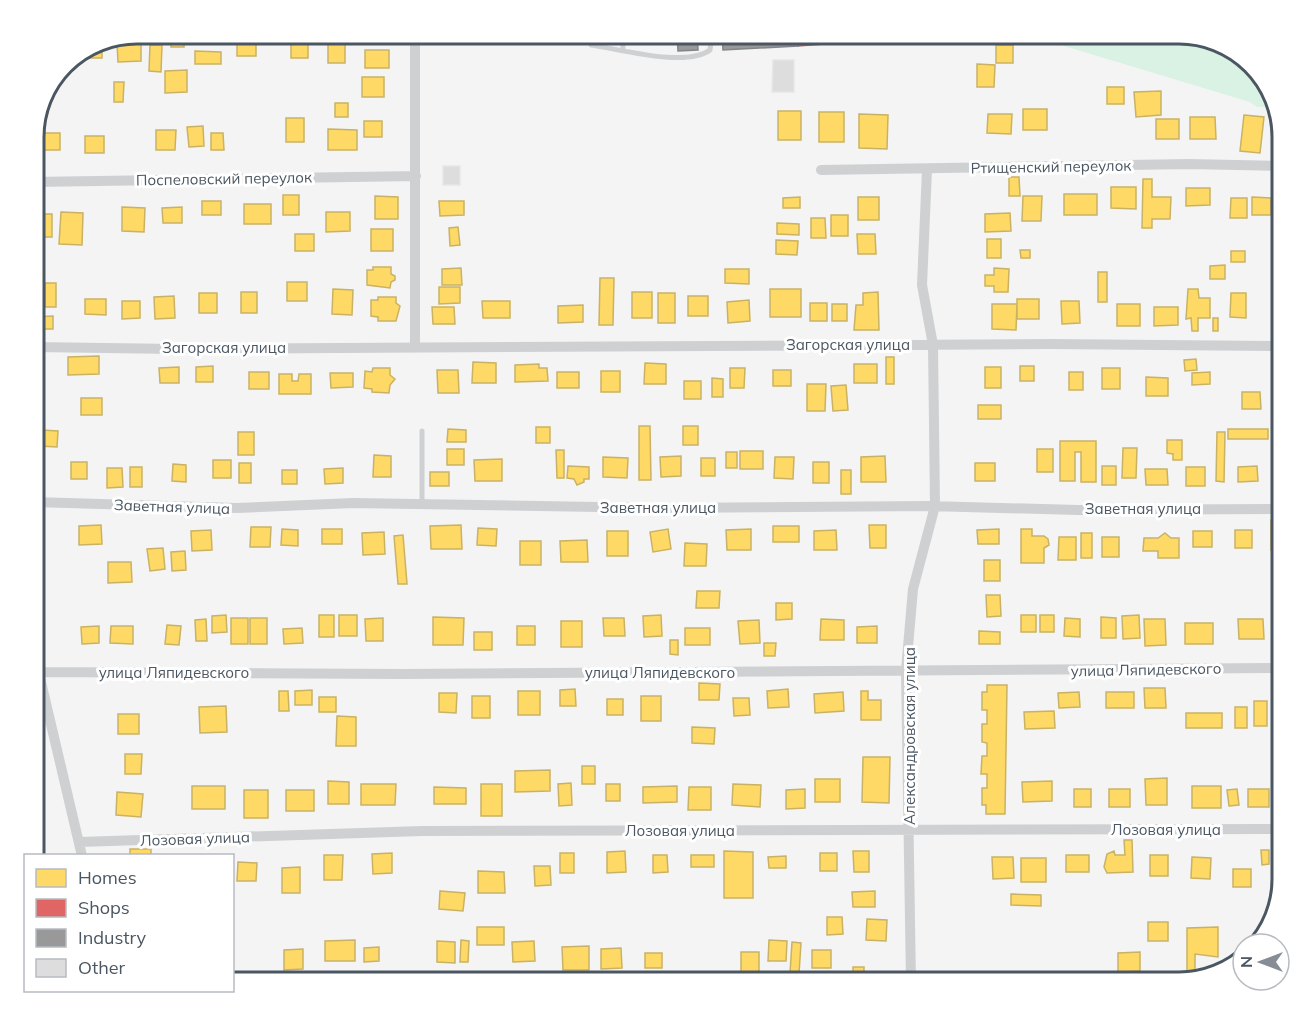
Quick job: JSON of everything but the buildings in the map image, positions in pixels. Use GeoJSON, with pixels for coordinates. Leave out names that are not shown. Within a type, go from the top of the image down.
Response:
{"type":"FeatureCollection","features":[{"type":"Feature","properties":{"kind":"street"},"geometry":{"type":"LineString","coordinates":[[415,346],[416,44]]}},
{"type":"Feature","properties":{"kind":"street","name":"Ртищенский переулок"},"geometry":{"type":"LineString","coordinates":[[820,170],[1189,164],[1272,166]]}},
{"type":"Feature","properties":{"kind":"street","name":"Александровская улица"},"geometry":{"type":"LineString","coordinates":[[911,973],[906,670],[914,589],[935,506],[933,345],[922,285],[927,170]]}},
{"type":"Feature","properties":{"kind":"street","name":"Поспеловский переулок"},"geometry":{"type":"LineString","coordinates":[[44,182],[416,176]]}},
{"type":"Feature","properties":{"kind":"street","name":"Загорская улица"},"geometry":{"type":"LineString","coordinates":[[44,347],[177,349],[415,346],[1272,346]]}},
{"type":"Feature","properties":{"kind":"street","name":"Заветная улица"},"geometry":{"type":"LineString","coordinates":[[44,502],[237,508],[353,503],[422,506],[647,508],[935,506],[1078,510],[1272,508]]}},
{"type":"Feature","properties":{"kind":"street","name":"улица Ляпидевского"},"geometry":{"type":"LineString","coordinates":[[44,672],[403,674],[1272,668]]}},
{"type":"Feature","properties":{"kind":"street"},"geometry":{"type":"LineString","coordinates":[[44,693],[82,854]]}},
{"type":"Feature","properties":{"kind":"street","name":"Лозовая улица"},"geometry":{"type":"LineString","coordinates":[[79,842],[422,831],[1272,829]]}},
{"type":"Feature","properties":{"kind":"lane"},"geometry":{"type":"LineString","coordinates":[[591,44],[682,58],[703,55],[710,50],[711,44]]}},
{"type":"Feature","properties":{"kind":"lane"},"geometry":{"type":"LineString","coordinates":[[623,44],[623,50]]}},
{"type":"Feature","properties":{"kind":"lane"},"geometry":{"type":"LineString","coordinates":[[422,431],[422,506]]}},
{"type":"Feature","properties":{"kind":"green space"},"geometry":{"type":"Polygon","coordinates":[[[1058,44],[1191,44],[1208,48],[1225,56],[1244,71],[1262,95],[1266,107],[1257,107],[1250,102],[1058,44]]]}}]}
